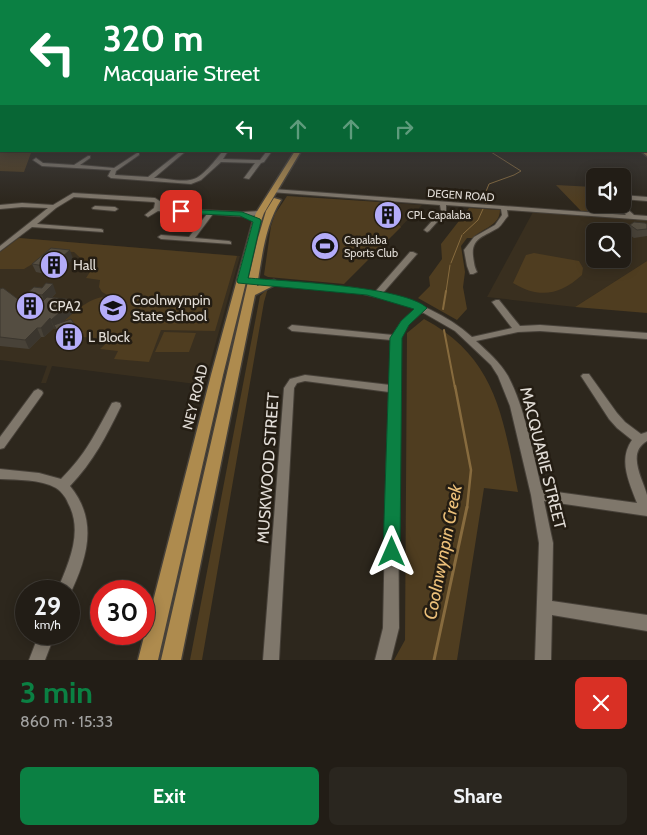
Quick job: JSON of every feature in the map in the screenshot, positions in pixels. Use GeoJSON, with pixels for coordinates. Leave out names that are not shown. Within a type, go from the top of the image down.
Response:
{"type":"FeatureCollection","features":[{"type":"Feature","properties":{"kind":"main road","name":"NEY ROAD"},"geometry":{"type":"LineString","coordinates":[[148,660],[215,382],[249,285],[266,223],[277,192],[297,152]]}},
{"type":"Feature","properties":{"kind":"main road","name":"NEY ROAD"},"geometry":{"type":"LineString","coordinates":[[171,660],[249,285],[259,217],[306,152]]}},
{"type":"Feature","properties":{"kind":"main road"},"geometry":{"type":"LineString","coordinates":[[249,285],[263,286],[274,283]]}},
{"type":"Feature","properties":{"kind":"street"},"geometry":{"type":"LineString","coordinates":[[150,178],[183,152]]}},
{"type":"Feature","properties":{"kind":"street"},"geometry":{"type":"LineString","coordinates":[[137,154],[114,170],[111,176],[194,181],[220,160],[225,152]]}},
{"type":"Feature","properties":{"kind":"street"},"geometry":{"type":"LineString","coordinates":[[220,160],[258,162],[262,161],[269,152]]}},
{"type":"Feature","properties":{"kind":"street"},"geometry":{"type":"LineString","coordinates":[[75,166],[88,157]]}},
{"type":"Feature","properties":{"kind":"street"},"geometry":{"type":"LineString","coordinates":[[36,160],[42,164],[114,170]]}},
{"type":"Feature","properties":{"kind":"street"},"geometry":{"type":"LineString","coordinates":[[248,178],[258,162]]}},
{"type":"Feature","properties":{"kind":"street","name":"DEGEN ROAD"},"geometry":{"type":"LineString","coordinates":[[277,192],[647,218]]}},
{"type":"Feature","properties":{"kind":"street"},"geometry":{"type":"LineString","coordinates":[[0,249],[54,207],[73,195],[155,200],[158,202],[157,209]]}},
{"type":"Feature","properties":{"kind":"street"},"geometry":{"type":"LineString","coordinates":[[631,197],[647,198]]}},
{"type":"Feature","properties":{"kind":"street"},"geometry":{"type":"LineString","coordinates":[[106,208],[117,198]]}},
{"type":"Feature","properties":{"kind":"street"},"geometry":{"type":"LineString","coordinates":[[427,230],[444,212],[443,204]]}},
{"type":"Feature","properties":{"kind":"street"},"geometry":{"type":"LineString","coordinates":[[0,207],[22,205],[54,207]]}},
{"type":"Feature","properties":{"kind":"street"},"geometry":{"type":"LineString","coordinates":[[96,208],[114,209]]}},
{"type":"Feature","properties":{"kind":"street"},"geometry":{"type":"LineString","coordinates":[[473,272],[469,265],[469,246],[481,232],[497,226],[505,216],[504,208]]}},
{"type":"Feature","properties":{"kind":"street"},"geometry":{"type":"LineString","coordinates":[[148,215],[157,209],[242,214],[259,217]]}},
{"type":"Feature","properties":{"kind":"street"},"geometry":{"type":"LineString","coordinates":[[190,240],[211,213]]}},
{"type":"Feature","properties":{"kind":"street"},"geometry":{"type":"LineString","coordinates":[[629,213],[632,216]]}},
{"type":"Feature","properties":{"kind":"street"},"geometry":{"type":"LineString","coordinates":[[31,225],[100,231]]}},
{"type":"Feature","properties":{"kind":"street"},"geometry":{"type":"LineString","coordinates":[[161,238],[228,243]]}},
{"type":"Feature","properties":{"kind":"street"},"geometry":{"type":"LineString","coordinates":[[378,294],[413,254]]}},
{"type":"Feature","properties":{"kind":"street","name":"MACQUARIE STREET"},"geometry":{"type":"LineString","coordinates":[[274,283],[378,294],[422,308],[458,329],[494,362],[510,391],[537,495],[546,543],[544,660]]}},
{"type":"Feature","properties":{"kind":"street"},"geometry":{"type":"LineString","coordinates":[[496,302],[518,329]]}},
{"type":"Feature","properties":{"kind":"street"},"geometry":{"type":"LineString","coordinates":[[383,660],[391,628],[392,480],[396,338],[405,323],[422,308]]}},
{"type":"Feature","properties":{"kind":"street"},"geometry":{"type":"LineString","coordinates":[[292,328],[396,338]]}},
{"type":"Feature","properties":{"kind":"street"},"geometry":{"type":"LineString","coordinates":[[471,340],[518,329],[564,328],[647,336]]}},
{"type":"Feature","properties":{"kind":"street"},"geometry":{"type":"LineString","coordinates":[[537,495],[647,510],[630,464],[631,449],[643,437],[620,425],[586,376]]}},
{"type":"Feature","properties":{"kind":"street","name":"MUSKWOOD STREET"},"geometry":{"type":"LineString","coordinates":[[271,660],[290,388],[293,381],[305,378],[395,389]]}},
{"type":"Feature","properties":{"kind":"street"},"geometry":{"type":"LineString","coordinates":[[0,445],[38,394]]}},
{"type":"Feature","properties":{"kind":"street"},"geometry":{"type":"LineString","coordinates":[[63,485],[97,447],[116,406]]}},
{"type":"Feature","properties":{"kind":"street"},"geometry":{"type":"LineString","coordinates":[[0,474],[38,478],[63,485],[78,505],[83,528],[77,559],[68,580]]}},
{"type":"Feature","properties":{"kind":"street"},"geometry":{"type":"LineString","coordinates":[[545,606],[647,623]]}},
{"type":"Feature","properties":{"kind":"street"},"geometry":{"type":"LineString","coordinates":[[37,660],[43,645]]}},
{"type":"Feature","properties":{"kind":"shaded area"},"geometry":{"type":"Polygon","coordinates":[[[0,152],[48,152],[31,153],[24,172],[0,171],[0,152]]]}},
{"type":"Feature","properties":{"kind":"shaded area"},"geometry":{"type":"Polygon","coordinates":[[[556,185],[586,187],[586,211],[581,211],[556,185]]]}},
{"type":"Feature","properties":{"kind":"shaded area"},"geometry":{"type":"Polygon","coordinates":[[[287,196],[380,202],[374,218],[395,222],[401,227],[344,284],[268,277],[264,275],[271,226],[275,214],[287,196]]]}},
{"type":"Feature","properties":{"kind":"shaded area"},"geometry":{"type":"Polygon","coordinates":[[[380,202],[422,205],[392,236],[357,233],[380,202]]]}},
{"type":"Feature","properties":{"kind":"shaded area"},"geometry":{"type":"Polygon","coordinates":[[[469,208],[500,210],[494,223],[473,238],[467,238],[461,246],[465,272],[463,287],[467,309],[457,320],[418,298],[430,286],[429,277],[442,259],[441,244],[469,208]]]}},
{"type":"Feature","properties":{"kind":"shaded area"},"geometry":{"type":"Polygon","coordinates":[[[533,212],[647,220],[647,261],[575,307],[487,297],[533,212]]]}},
{"type":"Feature","properties":{"kind":"shaded area","name":"Coolnwynpin State School"},"geometry":{"type":"Polygon","coordinates":[[[19,238],[240,256],[204,385],[52,366],[46,383],[41,383],[47,366],[0,360],[0,252],[19,238]]]}},
{"type":"Feature","properties":{"kind":"shaded area"},"geometry":{"type":"Polygon","coordinates":[[[19,238],[237,256],[215,331],[161,330],[149,362],[114,359],[118,351],[100,349],[111,339],[81,337],[77,328],[57,327],[75,311],[89,302],[104,297],[111,297],[102,292],[99,287],[100,280],[86,278],[92,269],[74,252],[54,251],[24,269],[0,269],[0,252],[19,238]]]}},
{"type":"Feature","properties":{"kind":"shaded area"},"geometry":{"type":"Polygon","coordinates":[[[534,253],[579,261],[583,268],[582,275],[566,287],[549,292],[540,293],[532,291],[513,283],[526,255],[534,253]]]}},
{"type":"Feature","properties":{"kind":"shaded area"},"geometry":{"type":"Polygon","coordinates":[[[647,261],[647,313],[575,307],[647,261]]]}},
{"type":"Feature","properties":{"kind":"shaded area"},"geometry":{"type":"Polygon","coordinates":[[[268,288],[202,660],[190,660],[260,296],[268,288]]]}},
{"type":"Feature","properties":{"kind":"shaded area"},"geometry":{"type":"Polygon","coordinates":[[[424,319],[448,335],[467,352],[482,371],[493,392],[501,415],[518,492],[484,488],[457,660],[394,660],[405,640],[407,333],[424,319]]]}},
{"type":"Feature","properties":{"kind":"shaded area"},"geometry":{"type":"Polygon","coordinates":[[[164,332],[196,333],[189,352],[155,352],[164,332]]]}},
{"type":"Feature","properties":{"kind":"building"},"geometry":{"type":"Polygon","coordinates":[[[379,203],[394,203],[400,206],[398,212],[377,209],[379,203]]]}},
{"type":"Feature","properties":{"kind":"building"},"geometry":{"type":"Polygon","coordinates":[[[634,222],[645,223],[647,224],[647,229],[637,230],[631,224],[634,222]]]}},
{"type":"Feature","properties":{"kind":"building"},"geometry":{"type":"Polygon","coordinates":[[[51,248],[70,250],[51,267],[32,264],[51,248]]]}},
{"type":"Feature","properties":{"kind":"building"},"geometry":{"type":"Polygon","coordinates":[[[46,283],[53,284],[42,295],[34,294],[25,303],[40,304],[47,297],[74,300],[51,320],[50,318],[41,328],[37,328],[25,340],[0,337],[0,289],[3,288],[19,300],[34,287],[42,288],[46,283]]]}},
{"type":"Feature","properties":{"kind":"building"},"geometry":{"type":"Polygon","coordinates":[[[71,319],[78,330],[61,337],[54,325],[71,319]]]}},
{"type":"Feature","properties":{"kind":"waterway","name":"Coolnwynpin Creek"},"geometry":{"type":"LineString","coordinates":[[486,204],[485,194],[489,184],[521,171],[491,152]]}},
{"type":"Feature","properties":{"kind":"waterway","name":"Coolnwynpin Creek"},"geometry":{"type":"LineString","coordinates":[[463,234],[478,220],[483,209]]}},
{"type":"Feature","properties":{"kind":"waterway","name":"Coolnwynpin Creek"},"geometry":{"type":"LineString","coordinates":[[451,263],[462,235]]}},
{"type":"Feature","properties":{"kind":"waterway","name":"Coolnwynpin Creek"},"geometry":{"type":"LineString","coordinates":[[446,292],[450,265]]}},
{"type":"Feature","properties":{"kind":"waterway","name":"Coolnwynpin Creek"},"geometry":{"type":"LineString","coordinates":[[443,309],[446,291]]}},
{"type":"Feature","properties":{"kind":"waterway","name":"Coolnwynpin Creek"},"geometry":{"type":"LineString","coordinates":[[444,330],[455,388]]}},
{"type":"Feature","properties":{"kind":"waterway","name":"Coolnwynpin Creek"},"geometry":{"type":"LineString","coordinates":[[455,386],[471,470],[467,508]]}},
{"type":"Feature","properties":{"kind":"waterway","name":"Coolnwynpin Creek"},"geometry":{"type":"LineString","coordinates":[[434,660],[467,507]]}},
{"type":"Feature","properties":{"kind":"place","name":"CPL Capalaba"},"geometry":{"type":"Point","coordinates":[388,215]}},
{"type":"Feature","properties":{"kind":"place","name":"Capalaba Sports Club"},"geometry":{"type":"Point","coordinates":[325,246]}},
{"type":"Feature","properties":{"kind":"place","name":"Hall"},"geometry":{"type":"Point","coordinates":[54,265]}},
{"type":"Feature","properties":{"kind":"place","name":"CPA2"},"geometry":{"type":"Point","coordinates":[30,306]}},
{"type":"Feature","properties":{"kind":"place","name":"Coolnwynpin State School"},"geometry":{"type":"Point","coordinates":[113,308]}},
{"type":"Feature","properties":{"kind":"place","name":"L Block"},"geometry":{"type":"Point","coordinates":[69,337]}},
{"type":"Feature","properties":{"kind":"route"},"geometry":{"type":"LineString","coordinates":[[181,211],[242,214],[252,217],[257,221],[242,281],[367,292],[388,296],[422,308],[405,323],[396,338],[392,552]]}}]}
